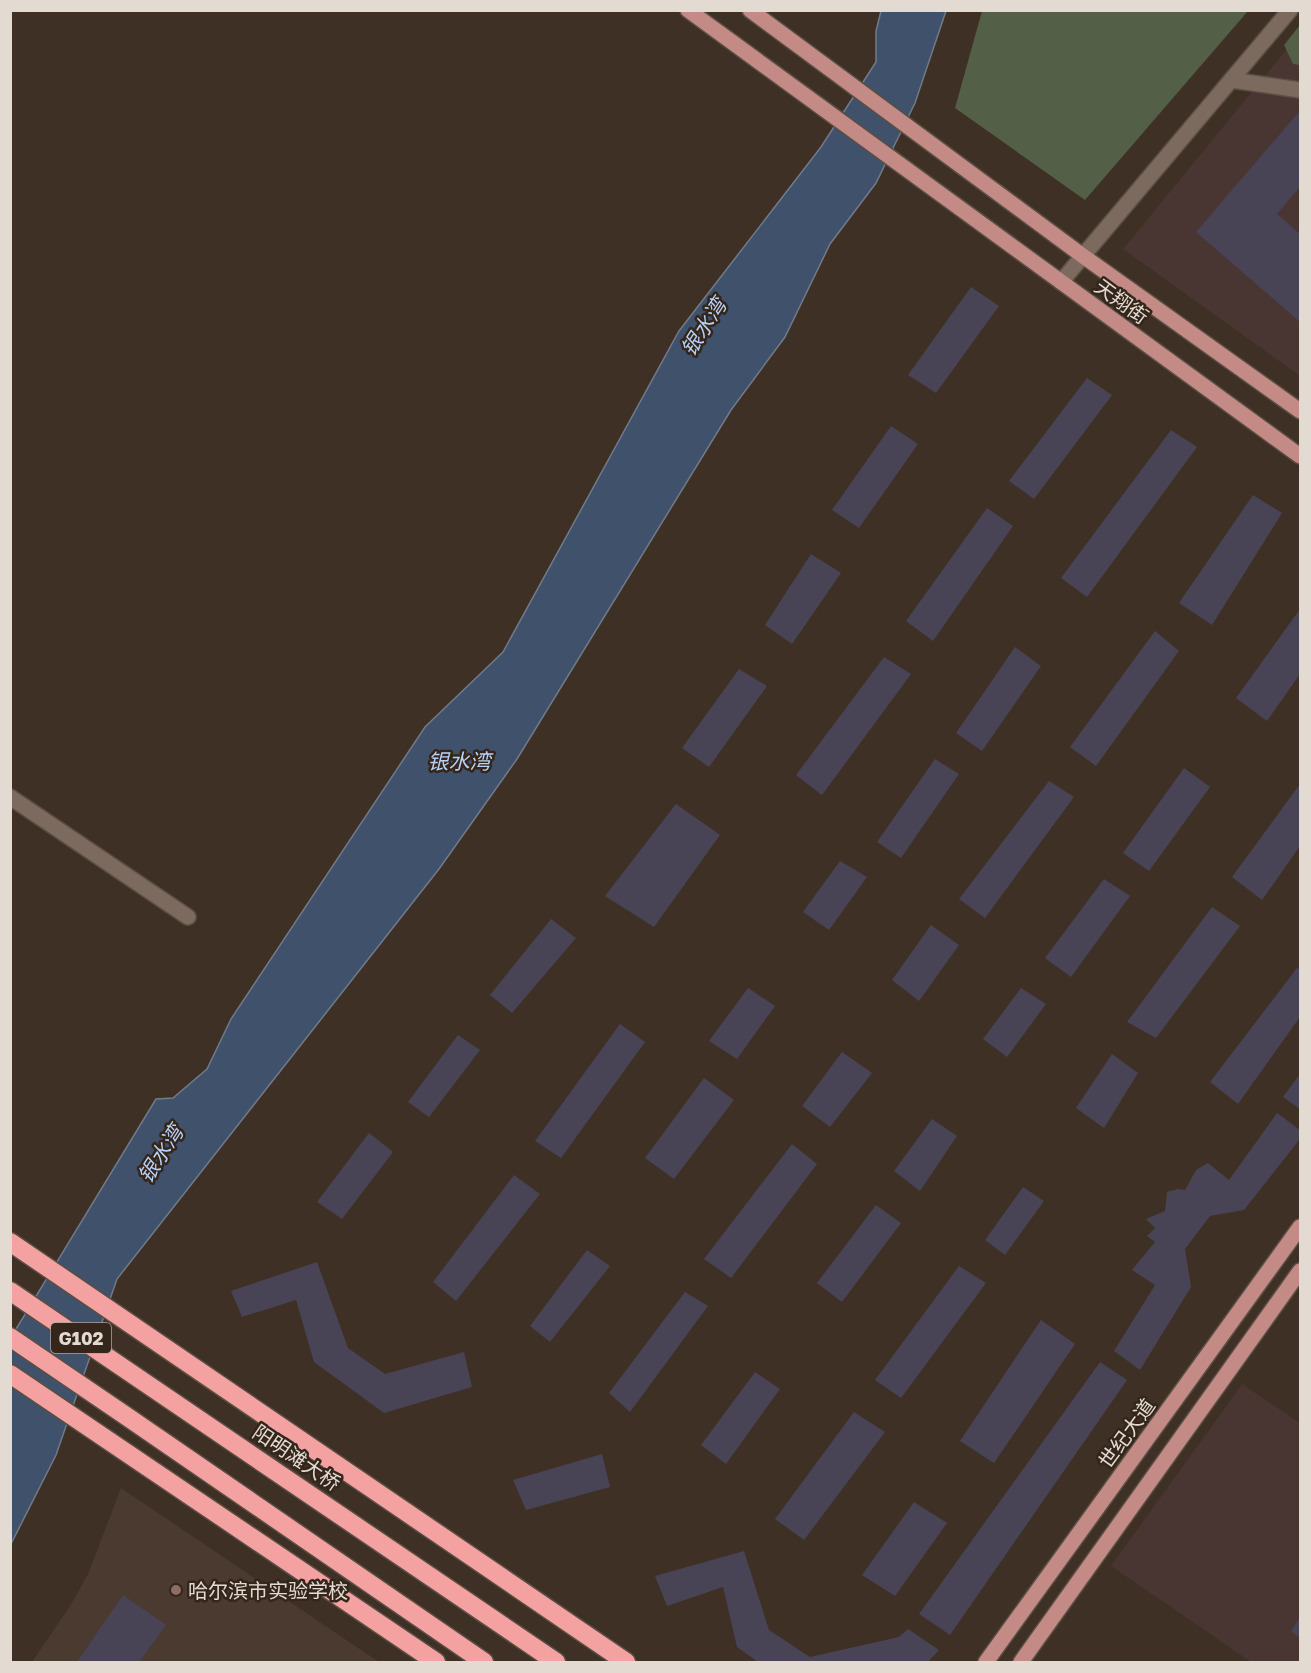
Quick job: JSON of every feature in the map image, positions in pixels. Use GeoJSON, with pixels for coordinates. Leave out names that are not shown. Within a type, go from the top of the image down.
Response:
{"type":"FeatureCollection","features":[{"type":"Feature","properties":{"kind":"highway"},"geometry":{"type":"LineString","coordinates":[[16,1246],[626,1662]]}},
{"type":"Feature","properties":{"kind":"highway","name":"阳明滩大桥"},"geometry":{"type":"LineString","coordinates":[[10,1291],[556,1662]]}},
{"type":"Feature","properties":{"kind":"highway","name":"G102"},"geometry":{"type":"LineString","coordinates":[[10,1337],[484,1662]]}},
{"type":"Feature","properties":{"kind":"highway"},"geometry":{"type":"LineString","coordinates":[[10,1374],[104,1444],[418,1662]]}},
{"type":"Feature","properties":{"kind":"highway"},"geometry":{"type":"LineString","coordinates":[[10,1388],[104,1444],[436,1662]]}},
{"type":"Feature","properties":{"kind":"main road","name":"天翔街"},"geometry":{"type":"LineString","coordinates":[[688,10],[1300,456]]}},
{"type":"Feature","properties":{"kind":"main road","name":"天翔街"},"geometry":{"type":"LineString","coordinates":[[750,10],[1083,256],[1300,411]]}},
{"type":"Feature","properties":{"kind":"main road","name":"世纪大道"},"geometry":{"type":"LineString","coordinates":[[986,1662],[1300,1227]]}},
{"type":"Feature","properties":{"kind":"main road"},"geometry":{"type":"LineString","coordinates":[[1021,1662],[1300,1270]]}},
{"type":"Feature","properties":{"kind":"street"},"geometry":{"type":"LineString","coordinates":[[1061,282],[1290,10]]}},
{"type":"Feature","properties":{"kind":"street"},"geometry":{"type":"LineString","coordinates":[[1231,80],[1300,90]]}},
{"type":"Feature","properties":{"kind":"street"},"geometry":{"type":"LineString","coordinates":[[10,797],[188,917]]}},
{"type":"Feature","properties":{"kind":"shaded area"},"geometry":{"type":"Polygon","coordinates":[[[1300,33],[1300,376],[1123,249],[1300,33]]]}},
{"type":"Feature","properties":{"kind":"shaded area"},"geometry":{"type":"Polygon","coordinates":[[[1242,1384],[1300,1423],[1300,1662],[1251,1662],[1111,1566],[1242,1384]]]}},
{"type":"Feature","properties":{"kind":"shaded area","name":"哈尔滨市实验学校"},"geometry":{"type":"Polygon","coordinates":[[[121,1488],[379,1662],[32,1662],[70,1606],[88,1574],[121,1488]]]}},
{"type":"Feature","properties":{"kind":"green space"},"geometry":{"type":"Polygon","coordinates":[[[982,10],[1248,11],[1085,200],[955,108],[982,10]]]}},
{"type":"Feature","properties":{"kind":"green space"},"geometry":{"type":"Polygon","coordinates":[[[1300,25],[1300,65],[1293,64],[1284,45],[1300,25]]]}},
{"type":"Feature","properties":{"kind":"water","name":"银水湾"},"geometry":{"type":"Polygon","coordinates":[[[881,11],[946,11],[915,103],[876,183],[830,244],[785,337],[731,410],[517,759],[439,869],[117,1279],[56,1455],[11,1544],[10,1339],[156,1099],[173,1098],[207,1069],[231,1019],[425,727],[503,652],[679,331],[821,147],[876,62],[876,31],[881,11]]]}},
{"type":"Feature","properties":{"kind":"building"},"geometry":{"type":"Polygon","coordinates":[[[1298,113],[1300,115],[1300,187],[1277,214],[1300,234],[1300,322],[1196,232],[1298,113]]]}},
{"type":"Feature","properties":{"kind":"building"},"geometry":{"type":"Polygon","coordinates":[[[971,287],[999,306],[936,393],[908,375],[971,287]]]}},
{"type":"Feature","properties":{"kind":"building"},"geometry":{"type":"Polygon","coordinates":[[[1087,378],[1112,395],[1034,499],[1009,481],[1087,378]]]}},
{"type":"Feature","properties":{"kind":"building"},"geometry":{"type":"Polygon","coordinates":[[[891,426],[918,444],[859,528],[832,510],[891,426]]]}},
{"type":"Feature","properties":{"kind":"building"},"geometry":{"type":"Polygon","coordinates":[[[1171,430],[1197,447],[1087,597],[1061,578],[1171,430]]]}},
{"type":"Feature","properties":{"kind":"building"},"geometry":{"type":"Polygon","coordinates":[[[1253,495],[1282,513],[1212,625],[1179,603],[1253,495]]]}},
{"type":"Feature","properties":{"kind":"building"},"geometry":{"type":"Polygon","coordinates":[[[987,508],[1013,526],[933,641],[906,621],[987,508]]]}},
{"type":"Feature","properties":{"kind":"building"},"geometry":{"type":"Polygon","coordinates":[[[811,554],[841,573],[792,644],[765,625],[811,554]]]}},
{"type":"Feature","properties":{"kind":"building"},"geometry":{"type":"Polygon","coordinates":[[[1300,609],[1300,674],[1267,721],[1236,698],[1300,609]]]}},
{"type":"Feature","properties":{"kind":"building"},"geometry":{"type":"Polygon","coordinates":[[[1155,631],[1179,651],[1096,766],[1070,747],[1155,631]]]}},
{"type":"Feature","properties":{"kind":"building"},"geometry":{"type":"Polygon","coordinates":[[[1015,647],[1041,666],[982,751],[956,733],[1015,647]]]}},
{"type":"Feature","properties":{"kind":"building"},"geometry":{"type":"Polygon","coordinates":[[[884,657],[911,674],[822,795],[796,775],[884,657]]]}},
{"type":"Feature","properties":{"kind":"building"},"geometry":{"type":"Polygon","coordinates":[[[739,669],[767,686],[709,767],[682,748],[739,669]]]}},
{"type":"Feature","properties":{"kind":"building"},"geometry":{"type":"Polygon","coordinates":[[[935,759],[959,774],[901,858],[877,842],[935,759]]]}},
{"type":"Feature","properties":{"kind":"building"},"geometry":{"type":"Polygon","coordinates":[[[1184,768],[1210,787],[1149,871],[1123,853],[1184,768]]]}},
{"type":"Feature","properties":{"kind":"building"},"geometry":{"type":"Polygon","coordinates":[[[1049,781],[1074,797],[985,918],[959,899],[1049,781]]]}},
{"type":"Feature","properties":{"kind":"building"},"geometry":{"type":"Polygon","coordinates":[[[1300,784],[1300,846],[1262,900],[1232,877],[1300,784]]]}},
{"type":"Feature","properties":{"kind":"building"},"geometry":{"type":"Polygon","coordinates":[[[676,804],[720,835],[654,927],[605,896],[676,804]]]}},
{"type":"Feature","properties":{"kind":"building"},"geometry":{"type":"Polygon","coordinates":[[[840,861],[867,877],[829,930],[803,912],[840,861]]]}},
{"type":"Feature","properties":{"kind":"building"},"geometry":{"type":"Polygon","coordinates":[[[1104,879],[1130,896],[1071,977],[1045,958],[1104,879]]]}},
{"type":"Feature","properties":{"kind":"building"},"geometry":{"type":"Polygon","coordinates":[[[1212,907],[1240,926],[1156,1038],[1127,1022],[1212,907]]]}},
{"type":"Feature","properties":{"kind":"building"},"geometry":{"type":"Polygon","coordinates":[[[551,919],[576,938],[512,1013],[490,995],[551,919]]]}},
{"type":"Feature","properties":{"kind":"building"},"geometry":{"type":"Polygon","coordinates":[[[931,925],[959,945],[919,1001],[892,980],[931,925]]]}},
{"type":"Feature","properties":{"kind":"building"},"geometry":{"type":"Polygon","coordinates":[[[1297,968],[1300,969],[1300,1017],[1238,1104],[1210,1082],[1297,968]]]}},
{"type":"Feature","properties":{"kind":"building"},"geometry":{"type":"Polygon","coordinates":[[[748,988],[775,1006],[737,1059],[709,1041],[748,988]]]}},
{"type":"Feature","properties":{"kind":"building"},"geometry":{"type":"Polygon","coordinates":[[[1021,988],[1046,1004],[1007,1057],[983,1039],[1021,988]]]}},
{"type":"Feature","properties":{"kind":"building"},"geometry":{"type":"Polygon","coordinates":[[[620,1024],[645,1042],[561,1158],[535,1141],[620,1024]]]}},
{"type":"Feature","properties":{"kind":"building"},"geometry":{"type":"Polygon","coordinates":[[[458,1035],[480,1050],[429,1117],[408,1102],[458,1035]]]}},
{"type":"Feature","properties":{"kind":"building"},"geometry":{"type":"Polygon","coordinates":[[[842,1052],[872,1073],[830,1127],[802,1106],[842,1052]]]}},
{"type":"Feature","properties":{"kind":"building"},"geometry":{"type":"Polygon","coordinates":[[[1112,1054],[1138,1073],[1104,1128],[1076,1108],[1112,1054]]]}},
{"type":"Feature","properties":{"kind":"building"},"geometry":{"type":"Polygon","coordinates":[[[1300,1074],[1300,1109],[1283,1097],[1300,1074]]]}},
{"type":"Feature","properties":{"kind":"building"},"geometry":{"type":"Polygon","coordinates":[[[704,1078],[734,1100],[674,1179],[645,1158],[704,1078]]]}},
{"type":"Feature","properties":{"kind":"building"},"geometry":{"type":"Polygon","coordinates":[[[1277,1113],[1300,1130],[1300,1139],[1244,1210],[1210,1216],[1185,1249],[1191,1287],[1140,1370],[1114,1351],[1155,1285],[1132,1270],[1155,1242],[1147,1236],[1155,1228],[1146,1219],[1165,1211],[1167,1192],[1185,1190],[1196,1170],[1208,1163],[1229,1180],[1277,1113]]]}},
{"type":"Feature","properties":{"kind":"building"},"geometry":{"type":"Polygon","coordinates":[[[932,1119],[957,1136],[920,1191],[894,1171],[932,1119]]]}},
{"type":"Feature","properties":{"kind":"building"},"geometry":{"type":"Polygon","coordinates":[[[369,1133],[393,1152],[342,1219],[317,1202],[369,1133]]]}},
{"type":"Feature","properties":{"kind":"building"},"geometry":{"type":"Polygon","coordinates":[[[792,1144],[817,1164],[731,1278],[704,1259],[792,1144]]]}},
{"type":"Feature","properties":{"kind":"building"},"geometry":{"type":"Polygon","coordinates":[[[514,1175],[540,1194],[456,1301],[433,1282],[514,1175]]]}},
{"type":"Feature","properties":{"kind":"building"},"geometry":{"type":"Polygon","coordinates":[[[1023,1187],[1044,1201],[1005,1255],[985,1240],[1023,1187]]]}},
{"type":"Feature","properties":{"kind":"building"},"geometry":{"type":"Polygon","coordinates":[[[876,1205],[901,1223],[842,1302],[817,1283],[876,1205]]]}},
{"type":"Feature","properties":{"kind":"building"},"geometry":{"type":"Polygon","coordinates":[[[587,1250],[610,1266],[550,1342],[530,1326],[587,1250]]]}},
{"type":"Feature","properties":{"kind":"building"},"geometry":{"type":"Polygon","coordinates":[[[317,1262],[348,1348],[385,1374],[464,1352],[472,1387],[384,1413],[314,1362],[296,1300],[242,1317],[231,1291],[317,1262]]]}},
{"type":"Feature","properties":{"kind":"building"},"geometry":{"type":"Polygon","coordinates":[[[959,1266],[986,1283],[901,1398],[875,1380],[959,1266]]]}},
{"type":"Feature","properties":{"kind":"building"},"geometry":{"type":"Polygon","coordinates":[[[685,1292],[708,1306],[630,1412],[609,1393],[685,1292]]]}},
{"type":"Feature","properties":{"kind":"building"},"geometry":{"type":"Polygon","coordinates":[[[1041,1320],[1075,1344],[994,1463],[960,1441],[1041,1320]]]}},
{"type":"Feature","properties":{"kind":"building"},"geometry":{"type":"Polygon","coordinates":[[[1100,1362],[1127,1380],[950,1635],[919,1614],[1100,1362]]]}},
{"type":"Feature","properties":{"kind":"building"},"geometry":{"type":"Polygon","coordinates":[[[755,1372],[780,1389],[726,1464],[701,1445],[755,1372]]]}},
{"type":"Feature","properties":{"kind":"building"},"geometry":{"type":"Polygon","coordinates":[[[854,1412],[885,1432],[804,1540],[775,1519],[854,1412]]]}},
{"type":"Feature","properties":{"kind":"building"},"geometry":{"type":"Polygon","coordinates":[[[602,1454],[610,1487],[526,1510],[513,1480],[602,1454]]]}},
{"type":"Feature","properties":{"kind":"building"},"geometry":{"type":"Polygon","coordinates":[[[914,1502],[947,1523],[895,1596],[862,1575],[914,1502]]]}},
{"type":"Feature","properties":{"kind":"building"},"geometry":{"type":"Polygon","coordinates":[[[744,1551],[769,1630],[810,1657],[899,1637],[908,1629],[939,1650],[928,1662],[758,1662],[737,1647],[723,1587],[667,1606],[655,1576],[744,1551]]]}},
{"type":"Feature","properties":{"kind":"building"},"geometry":{"type":"Polygon","coordinates":[[[123,1595],[166,1625],[139,1662],[77,1662],[123,1595]]]}},
{"type":"Feature","properties":{"kind":"building"},"geometry":{"type":"Polygon","coordinates":[[[1300,1617],[1300,1638],[1291,1631],[1300,1617]]]}},
{"type":"Feature","properties":{"kind":"place","name":"哈尔滨市实验学校"},"geometry":{"type":"Point","coordinates":[176,1590]}}]}
